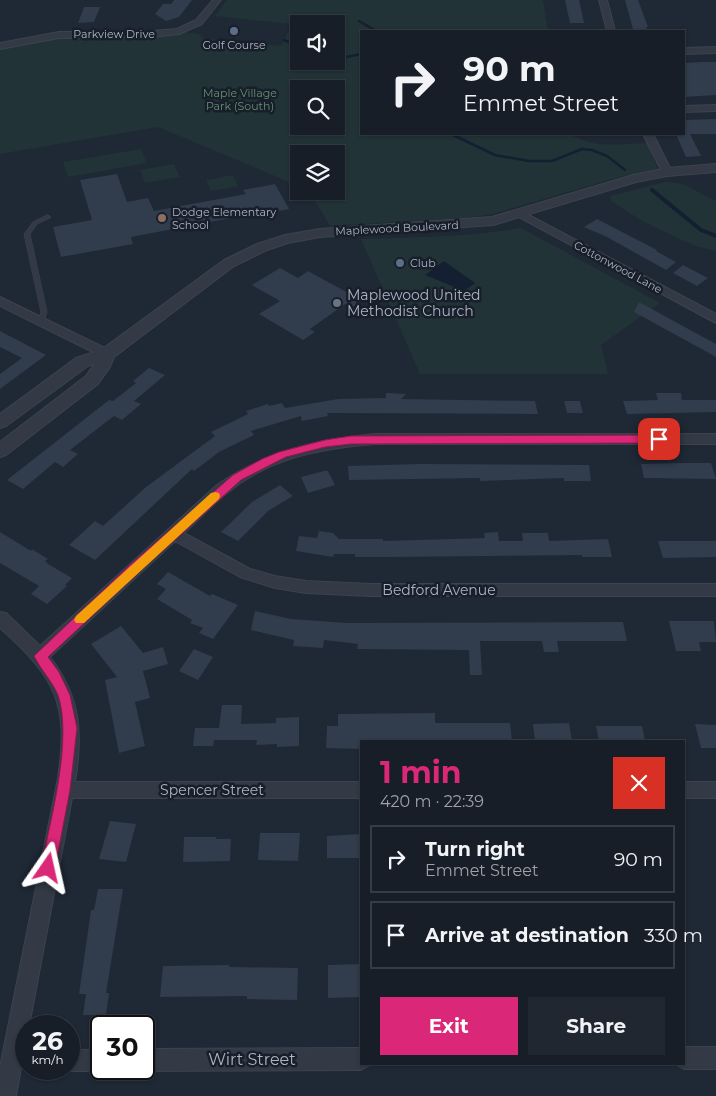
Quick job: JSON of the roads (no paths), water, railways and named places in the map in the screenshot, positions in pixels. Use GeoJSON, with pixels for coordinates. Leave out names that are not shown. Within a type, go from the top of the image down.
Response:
{"type":"FeatureCollection","features":[{"type":"Feature","properties":{"kind":"street","name":"Parkview Drive"},"geometry":{"type":"LineString","coordinates":[[0,46],[59,35],[153,34],[179,31],[194,25],[202,19],[216,0]]}},
{"type":"Feature","properties":{"kind":"street"},"geometry":{"type":"LineString","coordinates":[[603,0],[611,30]]}},
{"type":"Feature","properties":{"kind":"street"},"geometry":{"type":"LineString","coordinates":[[685,51],[716,50]]}},
{"type":"Feature","properties":{"kind":"street"},"geometry":{"type":"LineString","coordinates":[[685,109],[716,108]]}},
{"type":"Feature","properties":{"kind":"street"},"geometry":{"type":"LineString","coordinates":[[648,135],[667,172]]}},
{"type":"Feature","properties":{"kind":"street","name":"Maplewood Boulevard"},"geometry":{"type":"LineString","coordinates":[[0,422],[82,362],[108,354],[222,268],[248,253],[274,242],[320,233],[484,223],[521,214],[612,184],[667,172],[716,168]]}},
{"type":"Feature","properties":{"kind":"street","name":"Cottonwood Lane"},"geometry":{"type":"LineString","coordinates":[[521,214],[716,319]]}},
{"type":"Feature","properties":{"kind":"street"},"geometry":{"type":"LineString","coordinates":[[0,301],[108,354]]}},
{"type":"Feature","properties":{"kind":"street","name":"Maplewood Boulevard"},"geometry":{"type":"LineString","coordinates":[[0,451],[92,380],[102,367],[108,354]]}},
{"type":"Feature","properties":{"kind":"street"},"geometry":{"type":"LineString","coordinates":[[40,656],[222,489],[249,470],[283,454],[325,443],[375,439],[716,439]]}},
{"type":"Feature","properties":{"kind":"street","name":"Bedford Avenue"},"geometry":{"type":"LineString","coordinates":[[174,534],[245,573],[281,584],[316,589],[716,590]]}},
{"type":"Feature","properties":{"kind":"street"},"geometry":{"type":"LineString","coordinates":[[0,618],[40,656],[64,695],[70,719],[70,738],[63,790],[26,1015]]}},
{"type":"Feature","properties":{"kind":"street","name":"Spencer Street"},"geometry":{"type":"LineString","coordinates":[[63,790],[360,790]]}},
{"type":"Feature","properties":{"kind":"street"},"geometry":{"type":"LineString","coordinates":[[685,790],[716,790]]}},
{"type":"Feature","properties":{"kind":"street"},"geometry":{"type":"LineString","coordinates":[[685,1058],[716,1058]]}},
{"type":"Feature","properties":{"kind":"street","name":"Wirt Street"},"geometry":{"type":"LineString","coordinates":[[155,1060],[360,1059]]}},
{"type":"Feature","properties":{"kind":"street"},"geometry":{"type":"LineString","coordinates":[[5,1096],[15,1070]]}},
{"type":"Feature","properties":{"kind":"lane"},"geometry":{"type":"LineString","coordinates":[[41,322],[44,312],[27,234],[35,223],[48,217]]}},
{"type":"Feature","properties":{"kind":"water"},"geometry":{"type":"Polygon","coordinates":[[[444,261],[475,283],[464,291],[425,275],[444,261]]]}},
{"type":"Feature","properties":{"kind":"waterway"},"geometry":{"type":"LineString","coordinates":[[359,21],[374,30]]}},
{"type":"Feature","properties":{"kind":"waterway"},"geometry":{"type":"LineString","coordinates":[[284,40],[290,42]]}},
{"type":"Feature","properties":{"kind":"waterway"},"geometry":{"type":"LineString","coordinates":[[345,57],[360,54]]}},
{"type":"Feature","properties":{"kind":"waterway"},"geometry":{"type":"LineString","coordinates":[[453,135],[495,155],[529,161],[552,161],[582,149],[592,150],[607,156],[625,170]]}},
{"type":"Feature","properties":{"kind":"waterway"},"geometry":{"type":"LineString","coordinates":[[652,190],[701,230],[716,236]]}},
{"type":"Feature","properties":{"kind":"place","name":"Golf Course"},"geometry":{"type":"Point","coordinates":[234,31]}},
{"type":"Feature","properties":{"kind":"place","name":"Dodge Elementary School"},"geometry":{"type":"Point","coordinates":[162,218]}},
{"type":"Feature","properties":{"kind":"place","name":"Club"},"geometry":{"type":"Point","coordinates":[400,263]}},
{"type":"Feature","properties":{"kind":"place","name":"Maplewood United Methodist Church"},"geometry":{"type":"Point","coordinates":[337,303]}},
{"type":"Feature","properties":{"kind":"park label","name":"Maple Village Park (South)"},"geometry":{"type":"Point","coordinates":[240,99]}}]}
